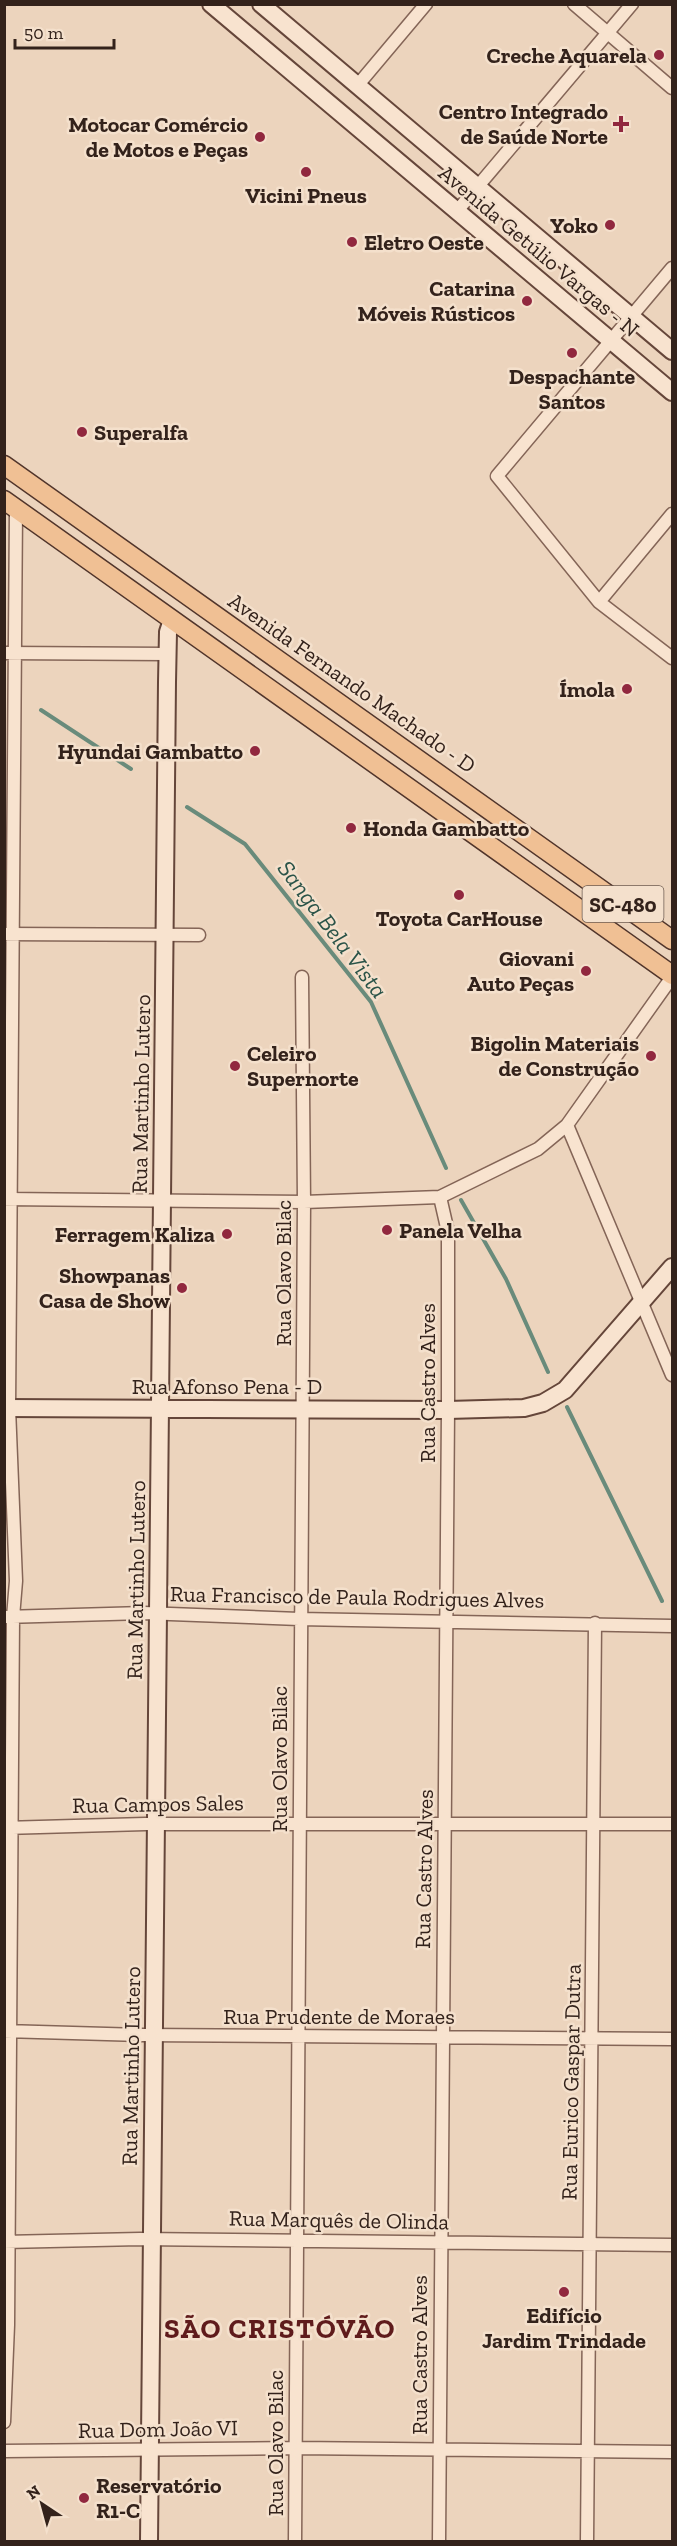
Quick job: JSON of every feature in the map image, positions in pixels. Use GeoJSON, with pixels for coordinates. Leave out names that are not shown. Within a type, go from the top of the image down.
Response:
{"type":"FeatureCollection","features":[{"type":"Feature","properties":{"kind":"main road","name":"Avenida Fernando Machado - D"},"geometry":{"type":"LineString","coordinates":[[4,465],[672,940]]}},
{"type":"Feature","properties":{"kind":"main road"},"geometry":{"type":"LineString","coordinates":[[10,505],[672,976]]}},
{"type":"Feature","properties":{"kind":"main road"},"geometry":{"type":"LineString","coordinates":[[172,620],[187,595]]}},
{"type":"Feature","properties":{"kind":"main road"},"geometry":{"type":"LineString","coordinates":[[334,735],[353,712]]}},
{"type":"Feature","properties":{"kind":"street","name":"Avenida Getúlio Vargas - N"},"geometry":{"type":"LineString","coordinates":[[261,4],[672,351]]}},
{"type":"Feature","properties":{"kind":"street"},"geometry":{"type":"LineString","coordinates":[[357,86],[426,4]]}},
{"type":"Feature","properties":{"kind":"street"},"geometry":{"type":"LineString","coordinates":[[574,4],[672,88]]}},
{"type":"Feature","properties":{"kind":"street"},"geometry":{"type":"LineString","coordinates":[[457,211],[632,4]]}},
{"type":"Feature","properties":{"kind":"street","name":"Avenida Getúlio Vargas - N"},"geometry":{"type":"LineString","coordinates":[[214,5],[672,392]]}},
{"type":"Feature","properties":{"kind":"street"},"geometry":{"type":"LineString","coordinates":[[672,268],[497,476],[599,602],[672,658]]}},
{"type":"Feature","properties":{"kind":"street"},"geometry":{"type":"LineString","coordinates":[[4,2422],[8,2325],[6,2242],[9,1617],[16,1581],[7,1408],[10,505]]}},
{"type":"Feature","properties":{"kind":"street"},"geometry":{"type":"LineString","coordinates":[[599,602],[672,514]]}},
{"type":"Feature","properties":{"kind":"street","name":"Rua Martinho Lutero"},"geometry":{"type":"LineString","coordinates":[[149,2541],[167,654],[168,632],[172,620]]}},
{"type":"Feature","properties":{"kind":"street"},"geometry":{"type":"LineString","coordinates":[[10,653],[167,654]]}},
{"type":"Feature","properties":{"kind":"street"},"geometry":{"type":"LineString","coordinates":[[9,934],[199,935]]}},
{"type":"Feature","properties":{"kind":"street"},"geometry":{"type":"LineString","coordinates":[[8,1199],[304,1202],[440,1197],[538,1149],[567,1125],[672,976]]}},
{"type":"Feature","properties":{"kind":"street","name":"Rua Olavo Bilac"},"geometry":{"type":"LineString","coordinates":[[295,2541],[300,1824],[299,1619],[304,1202],[302,977]]}},
{"type":"Feature","properties":{"kind":"street"},"geometry":{"type":"LineString","coordinates":[[567,1125],[672,1375]]}},
{"type":"Feature","properties":{"kind":"street","name":"Rua Castro Alves"},"geometry":{"type":"LineString","coordinates":[[439,2541],[448,1620],[448,1232],[440,1197]]}},
{"type":"Feature","properties":{"kind":"street","name":"Rua Afonso Pena - D"},"geometry":{"type":"LineString","coordinates":[[7,1408],[448,1410],[524,1408],[543,1403],[565,1390],[672,1267]]}},
{"type":"Feature","properties":{"kind":"street","name":"Rua Francisco de Paula Rodrigues Alves"},"geometry":{"type":"LineString","coordinates":[[9,1617],[159,1614],[672,1626]]}},
{"type":"Feature","properties":{"kind":"street","name":"Rua Eurico Gaspar Dutra"},"geometry":{"type":"LineString","coordinates":[[587,2541],[595,1623]]}},
{"type":"Feature","properties":{"kind":"street","name":"Rua Campos Sales"},"geometry":{"type":"LineString","coordinates":[[9,1828],[156,1824],[672,1824]]}},
{"type":"Feature","properties":{"kind":"street","name":"Rua Prudente de Moraes"},"geometry":{"type":"LineString","coordinates":[[7,2031],[298,2037],[672,2039]]}},
{"type":"Feature","properties":{"kind":"street","name":"Rua Marquês de Olinda"},"geometry":{"type":"LineString","coordinates":[[6,2242],[152,2239],[672,2245]]}},
{"type":"Feature","properties":{"kind":"street","name":"Rua Dom João VI"},"geometry":{"type":"LineString","coordinates":[[4,2451],[296,2448],[672,2452]]}},
{"type":"Feature","properties":{"kind":"waterway","name":"Sanga Bela Vista"},"geometry":{"type":"LineString","coordinates":[[41,710],[131,769]]}},
{"type":"Feature","properties":{"kind":"waterway","name":"Sanga Bela Vista"},"geometry":{"type":"LineString","coordinates":[[187,807],[245,844],[371,1002],[446,1168]]}},
{"type":"Feature","properties":{"kind":"waterway","name":"Sanga Bela Vista"},"geometry":{"type":"LineString","coordinates":[[461,1200],[506,1279],[548,1372]]}},
{"type":"Feature","properties":{"kind":"waterway","name":"Sanga Bela Vista"},"geometry":{"type":"LineString","coordinates":[[567,1407],[662,1601]]}},
{"type":"Feature","properties":{"kind":"place","name":"Creche Aquarela"},"geometry":{"type":"Point","coordinates":[659,55]}},
{"type":"Feature","properties":{"kind":"place","name":"Centro Integrado de Saúde Norte"},"geometry":{"type":"Point","coordinates":[621,124]}},
{"type":"Feature","properties":{"kind":"place","name":"Motocar Comércio de Motos e Peças"},"geometry":{"type":"Point","coordinates":[260,137]}},
{"type":"Feature","properties":{"kind":"place","name":"Vicini Pneus"},"geometry":{"type":"Point","coordinates":[306,172]}},
{"type":"Feature","properties":{"kind":"place","name":"Yoko"},"geometry":{"type":"Point","coordinates":[610,225]}},
{"type":"Feature","properties":{"kind":"place","name":"Eletro Oeste"},"geometry":{"type":"Point","coordinates":[352,242]}},
{"type":"Feature","properties":{"kind":"place","name":"Catarina Móveis Rústicos"},"geometry":{"type":"Point","coordinates":[527,301]}},
{"type":"Feature","properties":{"kind":"place","name":"Despachante Santos"},"geometry":{"type":"Point","coordinates":[572,353]}},
{"type":"Feature","properties":{"kind":"place","name":"Superalfa"},"geometry":{"type":"Point","coordinates":[82,432]}},
{"type":"Feature","properties":{"kind":"place","name":"Ímola"},"geometry":{"type":"Point","coordinates":[627,689]}},
{"type":"Feature","properties":{"kind":"place","name":"Hyundai Gambatto"},"geometry":{"type":"Point","coordinates":[255,751]}},
{"type":"Feature","properties":{"kind":"place","name":"Honda Gambatto"},"geometry":{"type":"Point","coordinates":[351,828]}},
{"type":"Feature","properties":{"kind":"place","name":"Toyota CarHouse"},"geometry":{"type":"Point","coordinates":[459,895]}},
{"type":"Feature","properties":{"kind":"place","name":"Giovani Auto Peças"},"geometry":{"type":"Point","coordinates":[586,971]}},
{"type":"Feature","properties":{"kind":"place","name":"Bigolin Materiais de Construção"},"geometry":{"type":"Point","coordinates":[651,1056]}},
{"type":"Feature","properties":{"kind":"place","name":"Celeiro Supernorte"},"geometry":{"type":"Point","coordinates":[235,1066]}},
{"type":"Feature","properties":{"kind":"place","name":"Panela Velha"},"geometry":{"type":"Point","coordinates":[387,1230]}},
{"type":"Feature","properties":{"kind":"place","name":"Ferragem Kaliza"},"geometry":{"type":"Point","coordinates":[227,1234]}},
{"type":"Feature","properties":{"kind":"place","name":"Showpanas Casa de Show"},"geometry":{"type":"Point","coordinates":[182,1288]}},
{"type":"Feature","properties":{"kind":"place","name":"Edifício Jardim Trindade"},"geometry":{"type":"Point","coordinates":[564,2292]}},
{"type":"Feature","properties":{"kind":"place","name":"Reservatório R1-C"},"geometry":{"type":"Point","coordinates":[84,2498]}},
{"type":"Feature","properties":{"kind":"district","name":"SÃO CRISTÓVÃO"},"geometry":{"type":"Point","coordinates":[280,2328]}}]}
